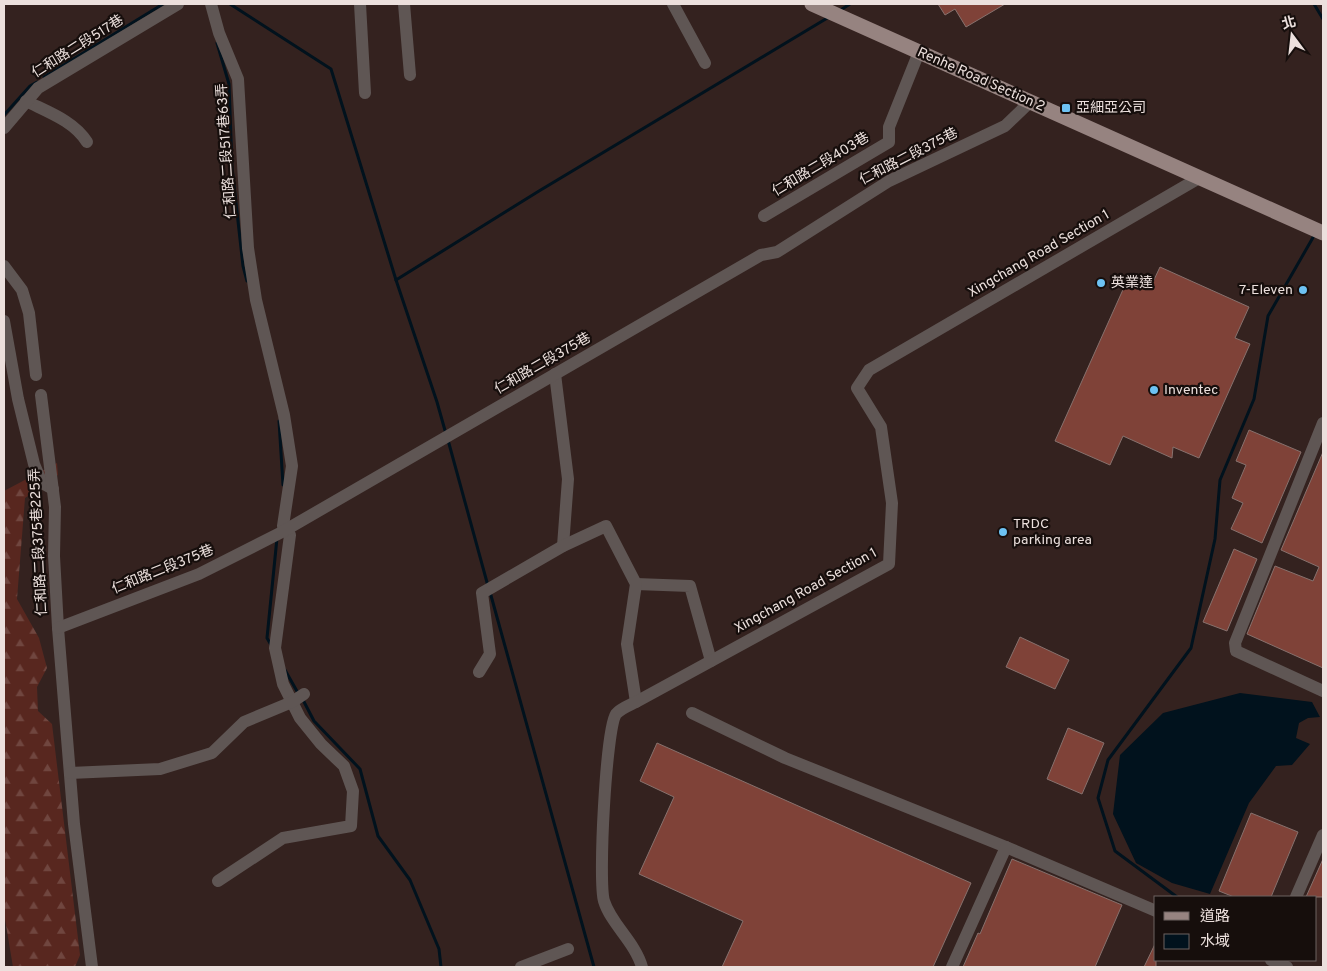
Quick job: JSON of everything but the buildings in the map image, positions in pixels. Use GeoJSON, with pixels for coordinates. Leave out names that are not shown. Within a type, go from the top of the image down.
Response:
{"type":"FeatureCollection","features":[{"type":"Feature","properties":{"kind":"main road","name":"Renhe Road Section 2"},"geometry":{"type":"LineString","coordinates":[[812,4],[1320,231]]}},
{"type":"Feature","properties":{"kind":"street","name":"仁和路二段517巷"},"geometry":{"type":"LineString","coordinates":[[4,128],[38,88],[178,4]]}},
{"type":"Feature","properties":{"kind":"street","name":"仁和路二段517巷63弄"},"geometry":{"type":"LineString","coordinates":[[210,4],[219,33],[238,79],[248,248],[256,300],[284,415],[292,466],[283,526],[280,533],[290,535],[275,648],[283,684],[297,698],[300,718],[321,744],[344,766],[353,791],[351,826],[283,838],[218,881]]}},
{"type":"Feature","properties":{"kind":"street"},"geometry":{"type":"LineString","coordinates":[[360,4],[365,93]]}},
{"type":"Feature","properties":{"kind":"street"},"geometry":{"type":"LineString","coordinates":[[404,4],[410,75]]}},
{"type":"Feature","properties":{"kind":"street"},"geometry":{"type":"LineString","coordinates":[[673,4],[705,63]]}},
{"type":"Feature","properties":{"kind":"street","name":"仁和路二段403巷"},"geometry":{"type":"LineString","coordinates":[[764,216],[889,142],[889,127],[920,52]]}},
{"type":"Feature","properties":{"kind":"street"},"geometry":{"type":"LineString","coordinates":[[26,102],[75,127],[87,142]]}},
{"type":"Feature","properties":{"kind":"street","name":"仁和路二段375巷"},"geometry":{"type":"LineString","coordinates":[[58,628],[199,574],[280,533],[761,255],[777,252],[888,181],[1005,126],[1030,102]]}},
{"type":"Feature","properties":{"kind":"street","name":"Xingchang Road Section 1"},"geometry":{"type":"LineString","coordinates":[[642,967],[633,946],[604,902],[601,875],[606,773],[612,727],[617,714],[711,660],[889,564],[892,503],[881,427],[857,388],[869,370],[1199,178]]}},
{"type":"Feature","properties":{"kind":"street"},"geometry":{"type":"LineString","coordinates":[[4,266],[22,290],[29,313],[36,375]]}},
{"type":"Feature","properties":{"kind":"street"},"geometry":{"type":"LineString","coordinates":[[4,322],[18,399],[34,464],[42,483],[53,490]]}},
{"type":"Feature","properties":{"kind":"street"},"geometry":{"type":"LineString","coordinates":[[555,374],[568,479],[563,546]]}},
{"type":"Feature","properties":{"kind":"street","name":"仁和路二段375巷225弄"},"geometry":{"type":"LineString","coordinates":[[41,395],[55,507],[54,556],[58,628],[74,824],[92,967]]}},
{"type":"Feature","properties":{"kind":"street"},"geometry":{"type":"LineString","coordinates":[[1323,423],[1235,643],[1236,651],[1323,691]]}},
{"type":"Feature","properties":{"kind":"street"},"geometry":{"type":"LineString","coordinates":[[479,672],[490,654],[482,593],[563,546],[606,526],[636,584],[627,644],[636,702]]}},
{"type":"Feature","properties":{"kind":"street"},"geometry":{"type":"LineString","coordinates":[[636,584],[690,586],[711,660]]}},
{"type":"Feature","properties":{"kind":"street"},"geometry":{"type":"LineString","coordinates":[[70,774],[160,769],[212,753],[244,722],[297,698]]}},
{"type":"Feature","properties":{"kind":"street"},"geometry":{"type":"LineString","coordinates":[[692,713],[785,758],[1006,847],[1154,910]]}},
{"type":"Feature","properties":{"kind":"street"},"geometry":{"type":"LineString","coordinates":[[1296,896],[1323,835]]}},
{"type":"Feature","properties":{"kind":"street"},"geometry":{"type":"LineString","coordinates":[[952,967],[1006,847]]}},
{"type":"Feature","properties":{"kind":"street"},"geometry":{"type":"LineString","coordinates":[[522,967],[568,950]]}},
{"type":"Feature","properties":{"kind":"street"},"geometry":{"type":"LineString","coordinates":[[1272,961],[1287,967]]}},
{"type":"Feature","properties":{"kind":"green space"},"geometry":{"type":"Polygon","coordinates":[[[57,463],[58,475],[25,498],[17,599],[39,638],[47,668],[37,687],[38,711],[52,724],[80,955],[75,967],[13,967],[4,913],[4,491],[57,463]]]}},
{"type":"Feature","properties":{"kind":"water"},"geometry":{"type":"Polygon","coordinates":[[[1240,693],[1312,702],[1320,717],[1308,718],[1299,723],[1296,738],[1310,744],[1292,765],[1276,766],[1249,803],[1210,894],[1172,883],[1136,863],[1113,814],[1120,755],[1163,713],[1240,693]]]}},
{"type":"Feature","properties":{"kind":"waterway"},"geometry":{"type":"LineString","coordinates":[[44,77],[163,4]]}},
{"type":"Feature","properties":{"kind":"waterway"},"geometry":{"type":"LineString","coordinates":[[230,4],[331,69],[446,434]]}},
{"type":"Feature","properties":{"kind":"waterway"},"geometry":{"type":"LineString","coordinates":[[839,11],[850,4]]}},
{"type":"Feature","properties":{"kind":"waterway"},"geometry":{"type":"LineString","coordinates":[[1314,4],[1323,19]]}},
{"type":"Feature","properties":{"kind":"waterway"},"geometry":{"type":"LineString","coordinates":[[396,280],[539,191],[829,17]]}},
{"type":"Feature","properties":{"kind":"waterway"},"geometry":{"type":"LineString","coordinates":[[217,43],[229,84],[232,167],[243,266],[247,281]]}},
{"type":"Feature","properties":{"kind":"waterway"},"geometry":{"type":"LineString","coordinates":[[4,115],[30,86],[37,82]]}},
{"type":"Feature","properties":{"kind":"waterway"},"geometry":{"type":"LineString","coordinates":[[1176,896],[1115,851],[1098,798],[1108,760],[1191,648],[1215,539],[1220,480],[1254,399],[1268,316],[1315,234]]}},
{"type":"Feature","properties":{"kind":"waterway"},"geometry":{"type":"LineString","coordinates":[[279,421],[283,485]]}},
{"type":"Feature","properties":{"kind":"waterway"},"geometry":{"type":"LineString","coordinates":[[448,440],[488,586]]}},
{"type":"Feature","properties":{"kind":"waterway"},"geometry":{"type":"LineString","coordinates":[[271,645],[267,638],[277,538]]}},
{"type":"Feature","properties":{"kind":"waterway"},"geometry":{"type":"LineString","coordinates":[[490,592],[594,967]]}},
{"type":"Feature","properties":{"kind":"waterway"},"geometry":{"type":"LineString","coordinates":[[285,670],[298,693]]}},
{"type":"Feature","properties":{"kind":"waterway"},"geometry":{"type":"LineString","coordinates":[[302,698],[314,721],[360,769],[378,836],[410,880],[439,949],[441,967]]}},
{"type":"Feature","properties":{"kind":"place","name":"亞細亞公司"},"geometry":{"type":"Point","coordinates":[1066,108]}},
{"type":"Feature","properties":{"kind":"place","name":"英業達"},"geometry":{"type":"Point","coordinates":[1101,283]}},
{"type":"Feature","properties":{"kind":"place","name":"7-Eleven"},"geometry":{"type":"Point","coordinates":[1303,290]}},
{"type":"Feature","properties":{"kind":"place","name":"Inventec"},"geometry":{"type":"Point","coordinates":[1154,390]}},
{"type":"Feature","properties":{"kind":"place","name":"TRDC parking area"},"geometry":{"type":"Point","coordinates":[1003,532]}}]}
